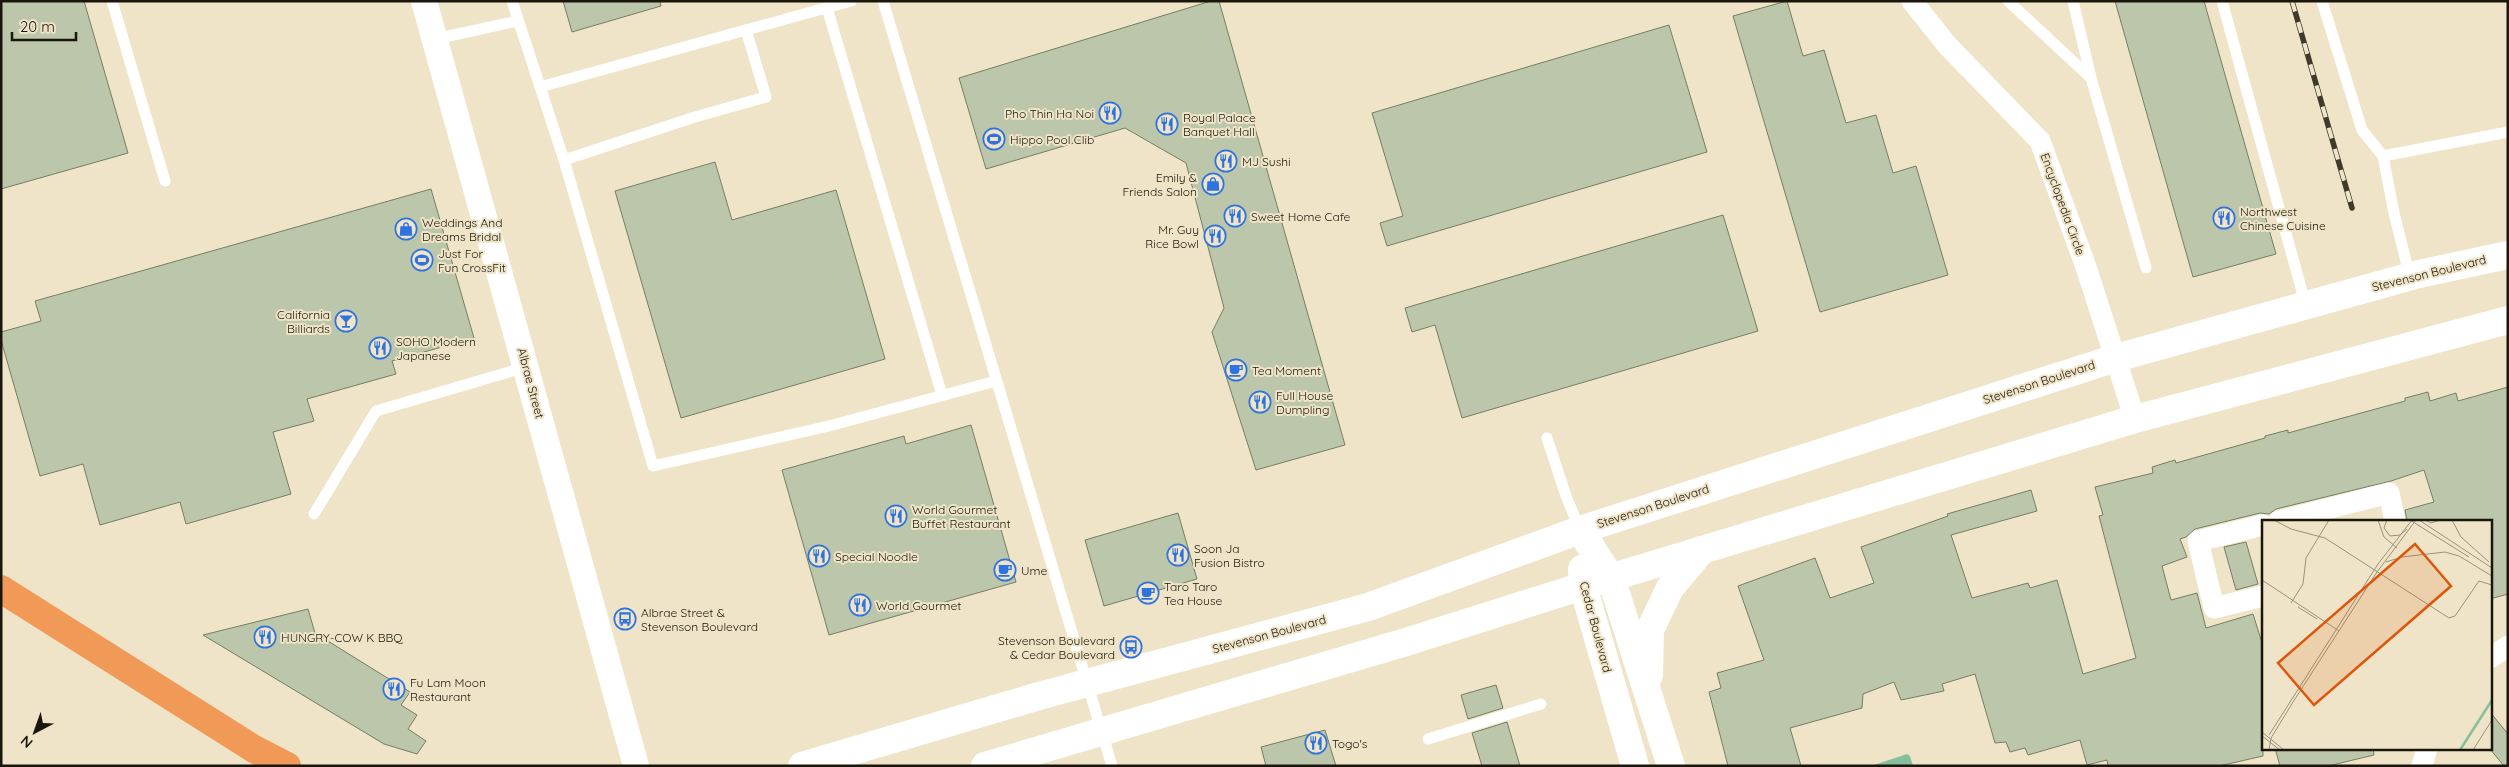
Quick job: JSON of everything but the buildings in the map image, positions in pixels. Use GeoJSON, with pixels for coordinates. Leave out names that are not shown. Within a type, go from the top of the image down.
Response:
{"type":"FeatureCollection","features":[{"type":"Feature","properties":{"kind":"highway"},"geometry":{"type":"LineString","coordinates":[[1,589],[254,749],[287,766]]}},
{"type":"Feature","properties":{"kind":"main road","name":"Stevenson Boulevard"},"geometry":{"type":"LineString","coordinates":[[802,766],[1087,683],[1368,607],[1580,530],[2116,358],[2410,277],[2508,255]]}},
{"type":"Feature","properties":{"kind":"main road"},"geometry":{"type":"LineString","coordinates":[[985,766],[1406,642],[2135,419],[2508,320]]}},
{"type":"Feature","properties":{"kind":"main road","name":"Cedar Boulevard"},"geometry":{"type":"LineString","coordinates":[[1580,530],[1611,578],[1671,766]]}},
{"type":"Feature","properties":{"kind":"main road","name":"Cedar Boulevard"},"geometry":{"type":"LineString","coordinates":[[1580,530],[1584,586],[1635,766]]}},
{"type":"Feature","properties":{"kind":"main road"},"geometry":{"type":"LineString","coordinates":[[1649,699],[1650,630],[1670,588],[1702,550]]}},
{"type":"Feature","properties":{"kind":"street","name":"Albrae Street"},"geometry":{"type":"LineString","coordinates":[[424,1],[636,766]]}},
{"type":"Feature","properties":{"kind":"street","name":"Encyclopedia Circle"},"geometry":{"type":"LineString","coordinates":[[1912,1],[1947,45],[2040,141],[2086,267],[2135,419]]}},
{"type":"Feature","properties":{"kind":"street"},"geometry":{"type":"LineString","coordinates":[[2283,520],[2389,493],[2395,520]]}},
{"type":"Feature","properties":{"kind":"street"},"geometry":{"type":"LineString","coordinates":[[2262,525],[2198,541],[2214,608],[2262,596]]}},
{"type":"Feature","properties":{"kind":"street"},"geometry":{"type":"LineString","coordinates":[[2492,657],[2508,646]]}},
{"type":"Feature","properties":{"kind":"street"},"geometry":{"type":"LineString","coordinates":[[2422,766],[2426,750]]}},
{"type":"Feature","properties":{"kind":"lane"},"geometry":{"type":"LineString","coordinates":[[112,1],[165,180]]}},
{"type":"Feature","properties":{"kind":"lane"},"geometry":{"type":"LineString","coordinates":[[512,1],[564,160],[653,466],[829,426],[996,380]]}},
{"type":"Feature","properties":{"kind":"lane"},"geometry":{"type":"LineString","coordinates":[[540,87],[851,1]]}},
{"type":"Feature","properties":{"kind":"lane"},"geometry":{"type":"LineString","coordinates":[[884,1],[1112,766]]}},
{"type":"Feature","properties":{"kind":"lane"},"geometry":{"type":"LineString","coordinates":[[2008,1],[2091,78]]}},
{"type":"Feature","properties":{"kind":"lane"},"geometry":{"type":"LineString","coordinates":[[2073,1],[2091,78],[2146,268]]}},
{"type":"Feature","properties":{"kind":"lane"},"geometry":{"type":"LineString","coordinates":[[2222,1],[2306,306]]}},
{"type":"Feature","properties":{"kind":"lane"},"geometry":{"type":"LineString","coordinates":[[2322,1],[2362,130],[2383,156],[2394,213],[2410,277]]}},
{"type":"Feature","properties":{"kind":"lane"},"geometry":{"type":"LineString","coordinates":[[827,8],[942,395]]}},
{"type":"Feature","properties":{"kind":"lane"},"geometry":{"type":"LineString","coordinates":[[435,40],[518,21]]}},
{"type":"Feature","properties":{"kind":"lane"},"geometry":{"type":"LineString","coordinates":[[564,160],[695,117],[766,98],[746,30]]}},
{"type":"Feature","properties":{"kind":"lane"},"geometry":{"type":"LineString","coordinates":[[2383,156],[2508,132]]}},
{"type":"Feature","properties":{"kind":"lane"},"geometry":{"type":"LineString","coordinates":[[314,514],[376,411],[526,367]]}},
{"type":"Feature","properties":{"kind":"lane"},"geometry":{"type":"LineString","coordinates":[[1547,438],[1566,496],[1580,530]]}},
{"type":"Feature","properties":{"kind":"lane"},"geometry":{"type":"LineString","coordinates":[[1428,738],[1541,704]]}},
{"type":"Feature","properties":{"kind":"shaded area"},"geometry":{"type":"Polygon","coordinates":[[[1907,754],[1910,756],[1913,766],[1871,766],[1907,754]]]}},
{"type":"Feature","properties":{"kind":"railway"},"geometry":{"type":"LineString","coordinates":[[2292,1],[2352,208]]}},
{"type":"Feature","properties":{"kind":"place","name":"Pho Thin Ha Noi"},"geometry":{"type":"Point","coordinates":[1110,113]}},
{"type":"Feature","properties":{"kind":"place","name":"Royal Palace Banquet Hall"},"geometry":{"type":"Point","coordinates":[1167,124]}},
{"type":"Feature","properties":{"kind":"place","name":"Hippo Pool Clib"},"geometry":{"type":"Point","coordinates":[994,139]}},
{"type":"Feature","properties":{"kind":"place","name":"MJ Sushi"},"geometry":{"type":"Point","coordinates":[1226,161]}},
{"type":"Feature","properties":{"kind":"place","name":"Emily & Friends Salon"},"geometry":{"type":"Point","coordinates":[1213,184]}},
{"type":"Feature","properties":{"kind":"place","name":"Sweet Home Cafe"},"geometry":{"type":"Point","coordinates":[1235,216]}},
{"type":"Feature","properties":{"kind":"place","name":"Northwest Chinese Cuisine"},"geometry":{"type":"Point","coordinates":[2224,218]}},
{"type":"Feature","properties":{"kind":"place","name":"Weddings And Dreams Bridal"},"geometry":{"type":"Point","coordinates":[406,229]}},
{"type":"Feature","properties":{"kind":"place","name":"Mr. Guy Rice Bowl"},"geometry":{"type":"Point","coordinates":[1215,236]}},
{"type":"Feature","properties":{"kind":"place","name":"Just For Fun CrossFit"},"geometry":{"type":"Point","coordinates":[422,260]}},
{"type":"Feature","properties":{"kind":"place","name":"California Billiards"},"geometry":{"type":"Point","coordinates":[346,321]}},
{"type":"Feature","properties":{"kind":"place","name":"SOHO Modern Japanese"},"geometry":{"type":"Point","coordinates":[380,348]}},
{"type":"Feature","properties":{"kind":"place","name":"Tea Moment"},"geometry":{"type":"Point","coordinates":[1236,370]}},
{"type":"Feature","properties":{"kind":"place","name":"Full House Dumpling"},"geometry":{"type":"Point","coordinates":[1260,402]}},
{"type":"Feature","properties":{"kind":"place","name":"World Gourmet Buffet Restaurant"},"geometry":{"type":"Point","coordinates":[896,516]}},
{"type":"Feature","properties":{"kind":"place","name":"Soon Ja Fusion Bistro"},"geometry":{"type":"Point","coordinates":[1178,555]}},
{"type":"Feature","properties":{"kind":"place","name":"Special Noodle"},"geometry":{"type":"Point","coordinates":[819,556]}},
{"type":"Feature","properties":{"kind":"place","name":"Ume"},"geometry":{"type":"Point","coordinates":[1005,570]}},
{"type":"Feature","properties":{"kind":"place","name":"Taro Taro Tea House"},"geometry":{"type":"Point","coordinates":[1148,593]}},
{"type":"Feature","properties":{"kind":"place","name":"World Gourmet"},"geometry":{"type":"Point","coordinates":[860,605]}},
{"type":"Feature","properties":{"kind":"place","name":"Albrae Street & Stevenson Boulevard"},"geometry":{"type":"Point","coordinates":[625,619]}},
{"type":"Feature","properties":{"kind":"place","name":"HUNGRY-COW K BBQ"},"geometry":{"type":"Point","coordinates":[265,637]}},
{"type":"Feature","properties":{"kind":"place","name":"Stevenson Boulevard & Cedar Boulevard"},"geometry":{"type":"Point","coordinates":[1131,647]}},
{"type":"Feature","properties":{"kind":"place","name":"Fu Lam Moon Restaurant"},"geometry":{"type":"Point","coordinates":[394,689]}},
{"type":"Feature","properties":{"kind":"place","name":"Togo's"},"geometry":{"type":"Point","coordinates":[1316,743]}}]}
